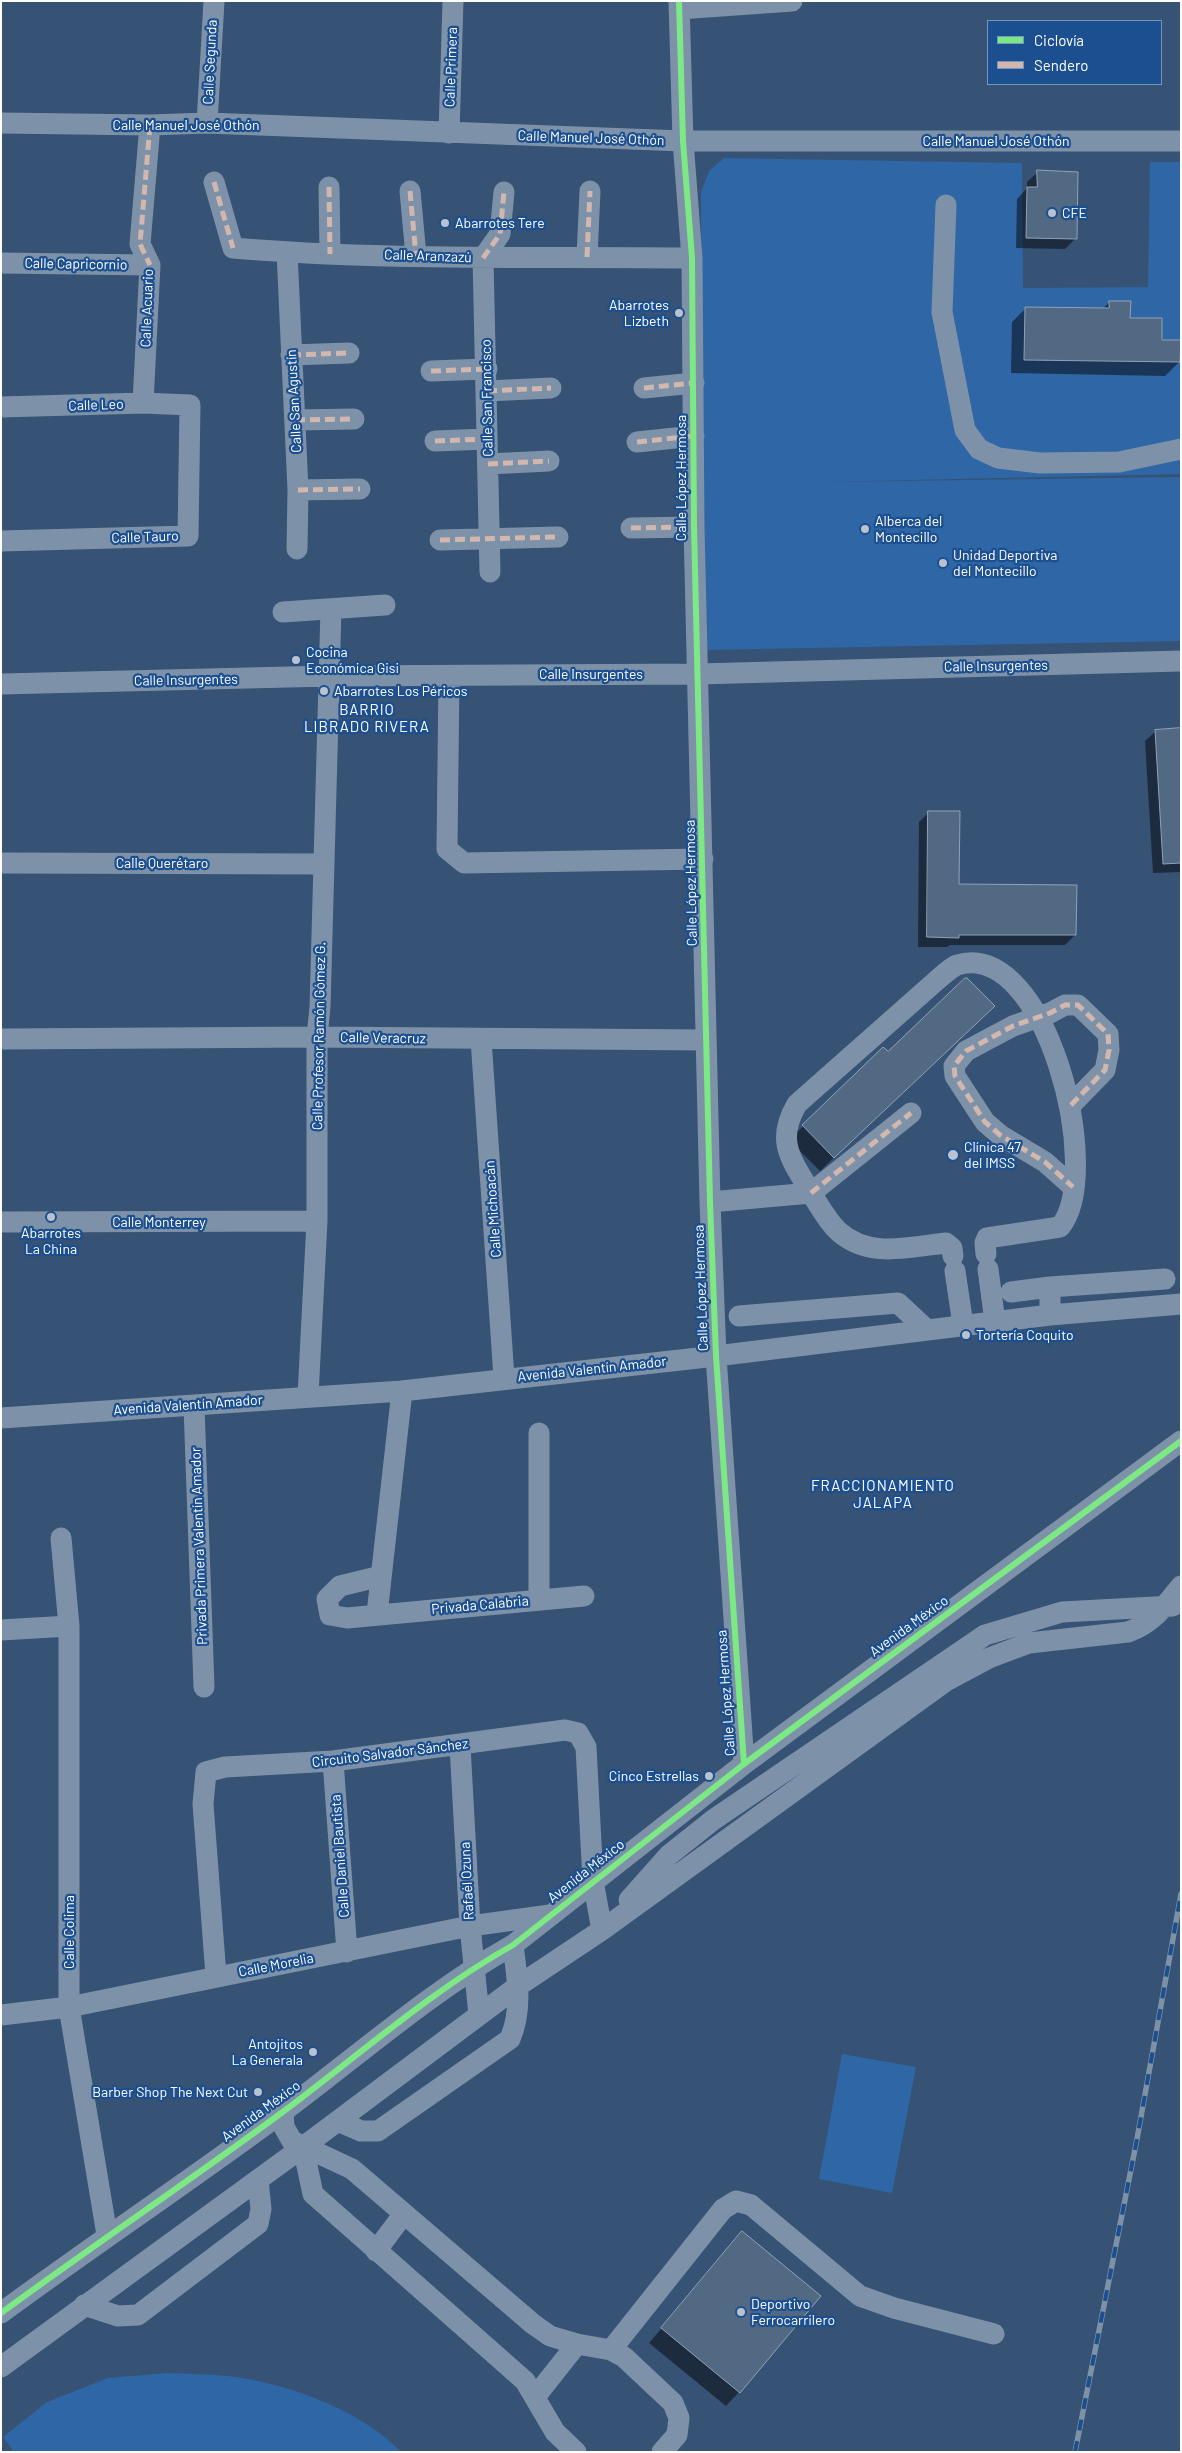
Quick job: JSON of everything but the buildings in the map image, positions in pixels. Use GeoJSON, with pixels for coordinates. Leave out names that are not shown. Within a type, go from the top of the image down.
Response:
{"type":"FeatureCollection","features":[{"type":"Feature","properties":{"kind":"street","name":"Calle Segunda"},"geometry":{"type":"LineString","coordinates":[[207,123],[214,1]]}},
{"type":"Feature","properties":{"kind":"street","name":"Calle Primera"},"geometry":{"type":"LineString","coordinates":[[449,133],[453,1]]}},
{"type":"Feature","properties":{"kind":"street"},"geometry":{"type":"LineString","coordinates":[[679,5],[792,1]]}},
{"type":"Feature","properties":{"kind":"street","name":"Calle López Hermosa"},"geometry":{"type":"LineString","coordinates":[[679,5],[683,142],[692,258],[694,528],[704,859],[705,1040],[710,1202],[716,1356],[744,1764]]}},
{"type":"Feature","properties":{"kind":"street","name":"Calle Manuel José Othón"},"geometry":{"type":"LineString","coordinates":[[1,123],[150,125],[207,123],[683,142],[1181,141]]}},
{"type":"Feature","properties":{"kind":"street","name":"Calle Acuario"},"geometry":{"type":"LineString","coordinates":[[143,404],[150,265],[140,244],[150,125]]}},
{"type":"Feature","properties":{"kind":"street","name":"Calle Aranzazú"},"geometry":{"type":"LineString","coordinates":[[214,182],[233,248],[330,254],[483,258],[692,258]]}},
{"type":"Feature","properties":{"kind":"street"},"geometry":{"type":"LineString","coordinates":[[329,187],[330,254]]}},
{"type":"Feature","properties":{"kind":"street"},"geometry":{"type":"LineString","coordinates":[[410,191],[416,256]]}},
{"type":"Feature","properties":{"kind":"street"},"geometry":{"type":"LineString","coordinates":[[587,257],[590,191]]}},
{"type":"Feature","properties":{"kind":"street"},"geometry":{"type":"LineString","coordinates":[[483,258],[500,234],[504,192]]}},
{"type":"Feature","properties":{"kind":"street"},"geometry":{"type":"LineString","coordinates":[[946,205],[942,312],[965,430],[979,448],[998,458],[1040,463],[1119,462],[1181,449]]}},
{"type":"Feature","properties":{"kind":"street","name":"Calle San Agustín"},"geometry":{"type":"LineString","coordinates":[[287,252],[298,490],[297,549]]}},
{"type":"Feature","properties":{"kind":"street","name":"Calle San Francisco"},"geometry":{"type":"LineString","coordinates":[[483,258],[487,369],[490,572]]}},
{"type":"Feature","properties":{"kind":"street","name":"Calle Capricornio"},"geometry":{"type":"LineString","coordinates":[[1,264],[150,265]]}},
{"type":"Feature","properties":{"kind":"street"},"geometry":{"type":"LineString","coordinates":[[292,355],[349,353]]}},
{"type":"Feature","properties":{"kind":"street"},"geometry":{"type":"LineString","coordinates":[[431,371],[487,369]]}},
{"type":"Feature","properties":{"kind":"street"},"geometry":{"type":"LineString","coordinates":[[644,388],[694,383]]}},
{"type":"Feature","properties":{"kind":"street"},"geometry":{"type":"LineString","coordinates":[[487,391],[551,388]]}},
{"type":"Feature","properties":{"kind":"street","name":"Calle Leo"},"geometry":{"type":"LineString","coordinates":[[1,407],[190,405]]}},
{"type":"Feature","properties":{"kind":"street","name":"Calle Tauro"},"geometry":{"type":"LineString","coordinates":[[1,542],[188,536],[190,405]]}},
{"type":"Feature","properties":{"kind":"street"},"geometry":{"type":"LineString","coordinates":[[295,420],[354,420]]}},
{"type":"Feature","properties":{"kind":"street"},"geometry":{"type":"LineString","coordinates":[[637,442],[694,436]]}},
{"type":"Feature","properties":{"kind":"street"},"geometry":{"type":"LineString","coordinates":[[435,441],[487,439]]}},
{"type":"Feature","properties":{"kind":"street"},"geometry":{"type":"LineString","coordinates":[[488,464],[549,461]]}},
{"type":"Feature","properties":{"kind":"street"},"geometry":{"type":"LineString","coordinates":[[298,490],[360,489]]}},
{"type":"Feature","properties":{"kind":"street"},"geometry":{"type":"LineString","coordinates":[[631,528],[694,528]]}},
{"type":"Feature","properties":{"kind":"street"},"geometry":{"type":"LineString","coordinates":[[440,540],[558,537]]}},
{"type":"Feature","properties":{"kind":"street"},"geometry":{"type":"LineString","coordinates":[[283,612],[386,605]]}},
{"type":"Feature","properties":{"kind":"street","name":"Calle Profesor Ramón Gómez G."},"geometry":{"type":"LineString","coordinates":[[308,1396],[317,1221],[317,1036],[320,1006],[322,864],[331,609]]}},
{"type":"Feature","properties":{"kind":"street","name":"Calle Insurgentes"},"geometry":{"type":"LineString","coordinates":[[1,684],[330,676],[698,674],[1181,661]]}},
{"type":"Feature","properties":{"kind":"street"},"geometry":{"type":"LineString","coordinates":[[449,676],[447,850],[464,863],[704,859]]}},
{"type":"Feature","properties":{"kind":"street","name":"Calle Querétaro"},"geometry":{"type":"LineString","coordinates":[[1,863],[322,864]]}},
{"type":"Feature","properties":{"kind":"street"},"geometry":{"type":"LineString","coordinates":[[963,1325],[952,1248],[946,1243],[879,1250],[855,1244],[836,1229],[810,1193],[790,1158],[786,1139],[788,1120],[798,1104],[936,981],[957,966],[978,964],[998,970],[1020,989],[1052,1044],[1071,1105],[1075,1164],[1071,1208],[1060,1227],[987,1238],[985,1243],[987,1262],[996,1322]]}},
{"type":"Feature","properties":{"kind":"street"},"geometry":{"type":"LineString","coordinates":[[1071,1105],[1105,1070],[1109,1050],[1108,1034],[1078,1005],[1065,1005],[1037,1018],[1013,1026],[966,1051],[954,1066],[954,1076],[985,1122],[1000,1135],[1045,1162],[1073,1187]]}},
{"type":"Feature","properties":{"kind":"street","name":"Calle Veracruz"},"geometry":{"type":"LineString","coordinates":[[1,1040],[317,1036],[705,1040]]}},
{"type":"Feature","properties":{"kind":"street","name":"Calle Michoacán"},"geometry":{"type":"LineString","coordinates":[[481,1039],[504,1378]]}},
{"type":"Feature","properties":{"kind":"street"},"geometry":{"type":"LineString","coordinates":[[710,1202],[810,1193],[911,1113]]}},
{"type":"Feature","properties":{"kind":"street","name":"Calle Monterrey"},"geometry":{"type":"LineString","coordinates":[[1,1222],[317,1221]]}},
{"type":"Feature","properties":{"kind":"street"},"geometry":{"type":"LineString","coordinates":[[1011,1292],[1165,1279]]}},
{"type":"Feature","properties":{"kind":"street"},"geometry":{"type":"LineString","coordinates":[[1050,1288],[1050,1315]]}},
{"type":"Feature","properties":{"kind":"street"},"geometry":{"type":"LineString","coordinates":[[739,1316],[898,1303],[927,1330]]}},
{"type":"Feature","properties":{"kind":"street","name":"Avenida Valentín Amador"},"geometry":{"type":"LineString","coordinates":[[1,1418],[402,1391],[504,1378],[716,1356],[1050,1315],[1181,1304]]}},
{"type":"Feature","properties":{"kind":"street"},"geometry":{"type":"LineString","coordinates":[[377,1614],[402,1391]]}},
{"type":"Feature","properties":{"kind":"street","name":"Privada Primera Valentín Amador"},"geometry":{"type":"LineString","coordinates":[[194,1406],[204,1687]]}},
{"type":"Feature","properties":{"kind":"street"},"geometry":{"type":"LineString","coordinates":[[539,1433],[539,1600]]}},
{"type":"Feature","properties":{"kind":"street","name":"Avenida México"},"geometry":{"type":"LineString","coordinates":[[1,2313],[283,2112],[474,1967],[513,1945],[593,1880],[744,1764],[1181,1441]]}},
{"type":"Feature","properties":{"kind":"street","name":"Calle Colima"},"geometry":{"type":"LineString","coordinates":[[61,1538],[69,1626],[69,2007],[108,2235]]}},
{"type":"Feature","properties":{"kind":"street","name":"Privada Calabria"},"geometry":{"type":"LineString","coordinates":[[381,1576],[340,1586],[327,1599],[330,1615],[347,1618],[584,1596]]}},
{"type":"Feature","properties":{"kind":"street","name":"Avenida México"},"geometry":{"type":"LineString","coordinates":[[1,2367],[304,2147],[478,2015],[602,1930],[946,1681],[989,1658],[1029,1643],[1128,1632],[1142,1627],[1155,1618],[1181,1586]]}},
{"type":"Feature","properties":{"kind":"street","name":"Avenida México"},"geometry":{"type":"LineString","coordinates":[[602,1930],[669,1855],[713,1820],[985,1635],[1062,1612],[1181,1606]]}},
{"type":"Feature","properties":{"kind":"street"},"geometry":{"type":"LineString","coordinates":[[1,1630],[69,1626]]}},
{"type":"Feature","properties":{"kind":"street","name":"Circuito Salvador Sánchez"},"geometry":{"type":"LineString","coordinates":[[216,1976],[203,1804],[206,1772],[225,1768],[333,1761],[460,1746],[565,1730],[578,1733],[586,1747],[593,1880],[602,1930]]}},
{"type":"Feature","properties":{"kind":"street","name":"Rafaél Ozuna"},"geometry":{"type":"LineString","coordinates":[[460,1746],[470,1926],[478,2015]]}},
{"type":"Feature","properties":{"kind":"street","name":"Calle Daniel Bautista"},"geometry":{"type":"LineString","coordinates":[[333,1761],[347,1952]]}},
{"type":"Feature","properties":{"kind":"street","name":"Avenida México"},"geometry":{"type":"LineString","coordinates":[[593,1880],[669,1855]]}},
{"type":"Feature","properties":{"kind":"street","name":"Calle Morelia"},"geometry":{"type":"LineString","coordinates":[[1,2015],[69,2007],[470,1926],[550,1915]]}},
{"type":"Feature","properties":{"kind":"street"},"geometry":{"type":"LineString","coordinates":[[338,2121],[361,2132],[378,2131],[510,2039],[516,2026],[518,1986],[513,1945]]}},
{"type":"Feature","properties":{"kind":"street"},"geometry":{"type":"LineString","coordinates":[[283,2112],[284,2127],[292,2141],[352,2169],[532,2324],[550,2336],[577,2344],[611,2350],[624,2357],[674,2403],[680,2418],[677,2435],[662,2452]]}},
{"type":"Feature","properties":{"kind":"street"},"geometry":{"type":"LineString","coordinates":[[304,2147],[312,2194],[525,2381],[555,2432],[576,2452]]}},
{"type":"Feature","properties":{"kind":"street"},"geometry":{"type":"LineString","coordinates":[[84,2305],[118,2316],[138,2316],[258,2224],[262,2209],[258,2180]]}},
{"type":"Feature","properties":{"kind":"street"},"geometry":{"type":"LineString","coordinates":[[611,2350],[723,2209],[736,2201],[751,2205],[860,2296],[994,2334]]}},
{"type":"Feature","properties":{"kind":"street"},"geometry":{"type":"LineString","coordinates":[[376,2251],[403,2214]]}},
{"type":"Feature","properties":{"kind":"street"},"geometry":{"type":"LineString","coordinates":[[535,2397],[577,2344]]}},
{"type":"Feature","properties":{"kind":"shaded area"},"geometry":{"type":"Polygon","coordinates":[[[724,158],[1022,163],[1023,288],[1148,287],[1150,162],[1181,162],[1181,474],[823,482],[1181,477],[1181,641],[707,650],[702,484],[701,192],[709,171],[724,158]]]}},
{"type":"Feature","properties":{"kind":"shaded area"},"geometry":{"type":"Polygon","coordinates":[[[842,2054],[916,2067],[892,2193],[819,2179],[842,2054]]]}},
{"type":"Feature","properties":{"kind":"shaded area"},"geometry":{"type":"Polygon","coordinates":[[[167,2373],[205,2374],[250,2379],[273,2384],[321,2400],[365,2423],[385,2437],[401,2452],[14,2452],[3,2437],[47,2402],[108,2378],[167,2373]]]}},
{"type":"Feature","properties":{"kind":"railway"},"geometry":{"type":"LineString","coordinates":[[1075,2452],[1137,2139],[1181,1894]]}},
{"type":"Feature","properties":{"kind":"marked path"},"geometry":{"type":"LineString","coordinates":[[150,125],[140,244],[150,265]]}},
{"type":"Feature","properties":{"kind":"marked path"},"geometry":{"type":"LineString","coordinates":[[214,182],[233,248]]}},
{"type":"Feature","properties":{"kind":"marked path"},"geometry":{"type":"LineString","coordinates":[[329,187],[330,254]]}},
{"type":"Feature","properties":{"kind":"marked path"},"geometry":{"type":"LineString","coordinates":[[410,191],[416,256]]}},
{"type":"Feature","properties":{"kind":"marked path"},"geometry":{"type":"LineString","coordinates":[[587,257],[590,191]]}},
{"type":"Feature","properties":{"kind":"marked path"},"geometry":{"type":"LineString","coordinates":[[483,258],[500,234],[504,192]]}},
{"type":"Feature","properties":{"kind":"marked path"},"geometry":{"type":"LineString","coordinates":[[291,355],[349,353]]}},
{"type":"Feature","properties":{"kind":"marked path"},"geometry":{"type":"LineString","coordinates":[[431,371],[487,369]]}},
{"type":"Feature","properties":{"kind":"marked path"},"geometry":{"type":"LineString","coordinates":[[644,388],[694,383]]}},
{"type":"Feature","properties":{"kind":"marked path"},"geometry":{"type":"LineString","coordinates":[[487,391],[551,388]]}},
{"type":"Feature","properties":{"kind":"marked path"},"geometry":{"type":"LineString","coordinates":[[295,420],[354,419]]}},
{"type":"Feature","properties":{"kind":"marked path"},"geometry":{"type":"LineString","coordinates":[[637,442],[694,436]]}},
{"type":"Feature","properties":{"kind":"marked path"},"geometry":{"type":"LineString","coordinates":[[435,441],[487,439]]}},
{"type":"Feature","properties":{"kind":"marked path"},"geometry":{"type":"LineString","coordinates":[[488,464],[549,461]]}},
{"type":"Feature","properties":{"kind":"marked path"},"geometry":{"type":"LineString","coordinates":[[298,490],[360,489]]}},
{"type":"Feature","properties":{"kind":"marked path"},"geometry":{"type":"LineString","coordinates":[[631,528],[694,527]]}},
{"type":"Feature","properties":{"kind":"marked path"},"geometry":{"type":"LineString","coordinates":[[440,540],[558,537]]}},
{"type":"Feature","properties":{"kind":"marked path"},"geometry":{"type":"LineString","coordinates":[[1071,1105],[1105,1070],[1109,1050],[1108,1034],[1078,1005],[1065,1005],[1050,1013],[1013,1026],[966,1051],[954,1066],[955,1076],[985,1122],[1000,1135],[1045,1162],[1073,1187]]}},
{"type":"Feature","properties":{"kind":"marked path"},"geometry":{"type":"LineString","coordinates":[[811,1193],[911,1113]]}},
{"type":"Feature","properties":{"kind":"cycle path"},"geometry":{"type":"LineString","coordinates":[[679,1],[683,141],[692,258],[694,527],[710,1202],[716,1356],[744,1764]]}},
{"type":"Feature","properties":{"kind":"cycle path"},"geometry":{"type":"LineString","coordinates":[[1,2313],[249,2137],[453,1982],[513,1945],[744,1764],[1181,1441]]}},
{"type":"Feature","properties":{"kind":"place","name":"CFE"},"geometry":{"type":"Point","coordinates":[1052,213]}},
{"type":"Feature","properties":{"kind":"place","name":"Abarrotes Tere"},"geometry":{"type":"Point","coordinates":[445,223]}},
{"type":"Feature","properties":{"kind":"place","name":"Abarrotes Lizbeth"},"geometry":{"type":"Point","coordinates":[679,313]}},
{"type":"Feature","properties":{"kind":"place","name":"Alberca del Montecillo"},"geometry":{"type":"Point","coordinates":[865,529]}},
{"type":"Feature","properties":{"kind":"place","name":"Unidad Deportiva del Montecillo"},"geometry":{"type":"Point","coordinates":[943,563]}},
{"type":"Feature","properties":{"kind":"place","name":"Cocina Económica Gisi"},"geometry":{"type":"Point","coordinates":[296,660]}},
{"type":"Feature","properties":{"kind":"place","name":"Abarrotes Los Péricos"},"geometry":{"type":"Point","coordinates":[324,691]}},
{"type":"Feature","properties":{"kind":"place","name":"Clínica 47 del IMSS"},"geometry":{"type":"Point","coordinates":[953,1155]}},
{"type":"Feature","properties":{"kind":"place","name":"Abarrotes La China"},"geometry":{"type":"Point","coordinates":[51,1217]}},
{"type":"Feature","properties":{"kind":"place","name":"Tortería Coquito"},"geometry":{"type":"Point","coordinates":[966,1335]}},
{"type":"Feature","properties":{"kind":"place","name":"Cinco Estrellas"},"geometry":{"type":"Point","coordinates":[709,1776]}},
{"type":"Feature","properties":{"kind":"place","name":"Antojitos La Generala"},"geometry":{"type":"Point","coordinates":[313,2052]}},
{"type":"Feature","properties":{"kind":"place","name":"Barber Shop The Next Cut"},"geometry":{"type":"Point","coordinates":[258,2092]}},
{"type":"Feature","properties":{"kind":"place","name":"Deportivo Ferrocarrilero"},"geometry":{"type":"Point","coordinates":[741,2312]}},
{"type":"Feature","properties":{"kind":"district","name":"BARRIO LIBRADO RIVERA"},"geometry":{"type":"Point","coordinates":[367,718]}},
{"type":"Feature","properties":{"kind":"district","name":"FRACCIONAMIENTO JALAPA"},"geometry":{"type":"Point","coordinates":[883,1494]}}]}
